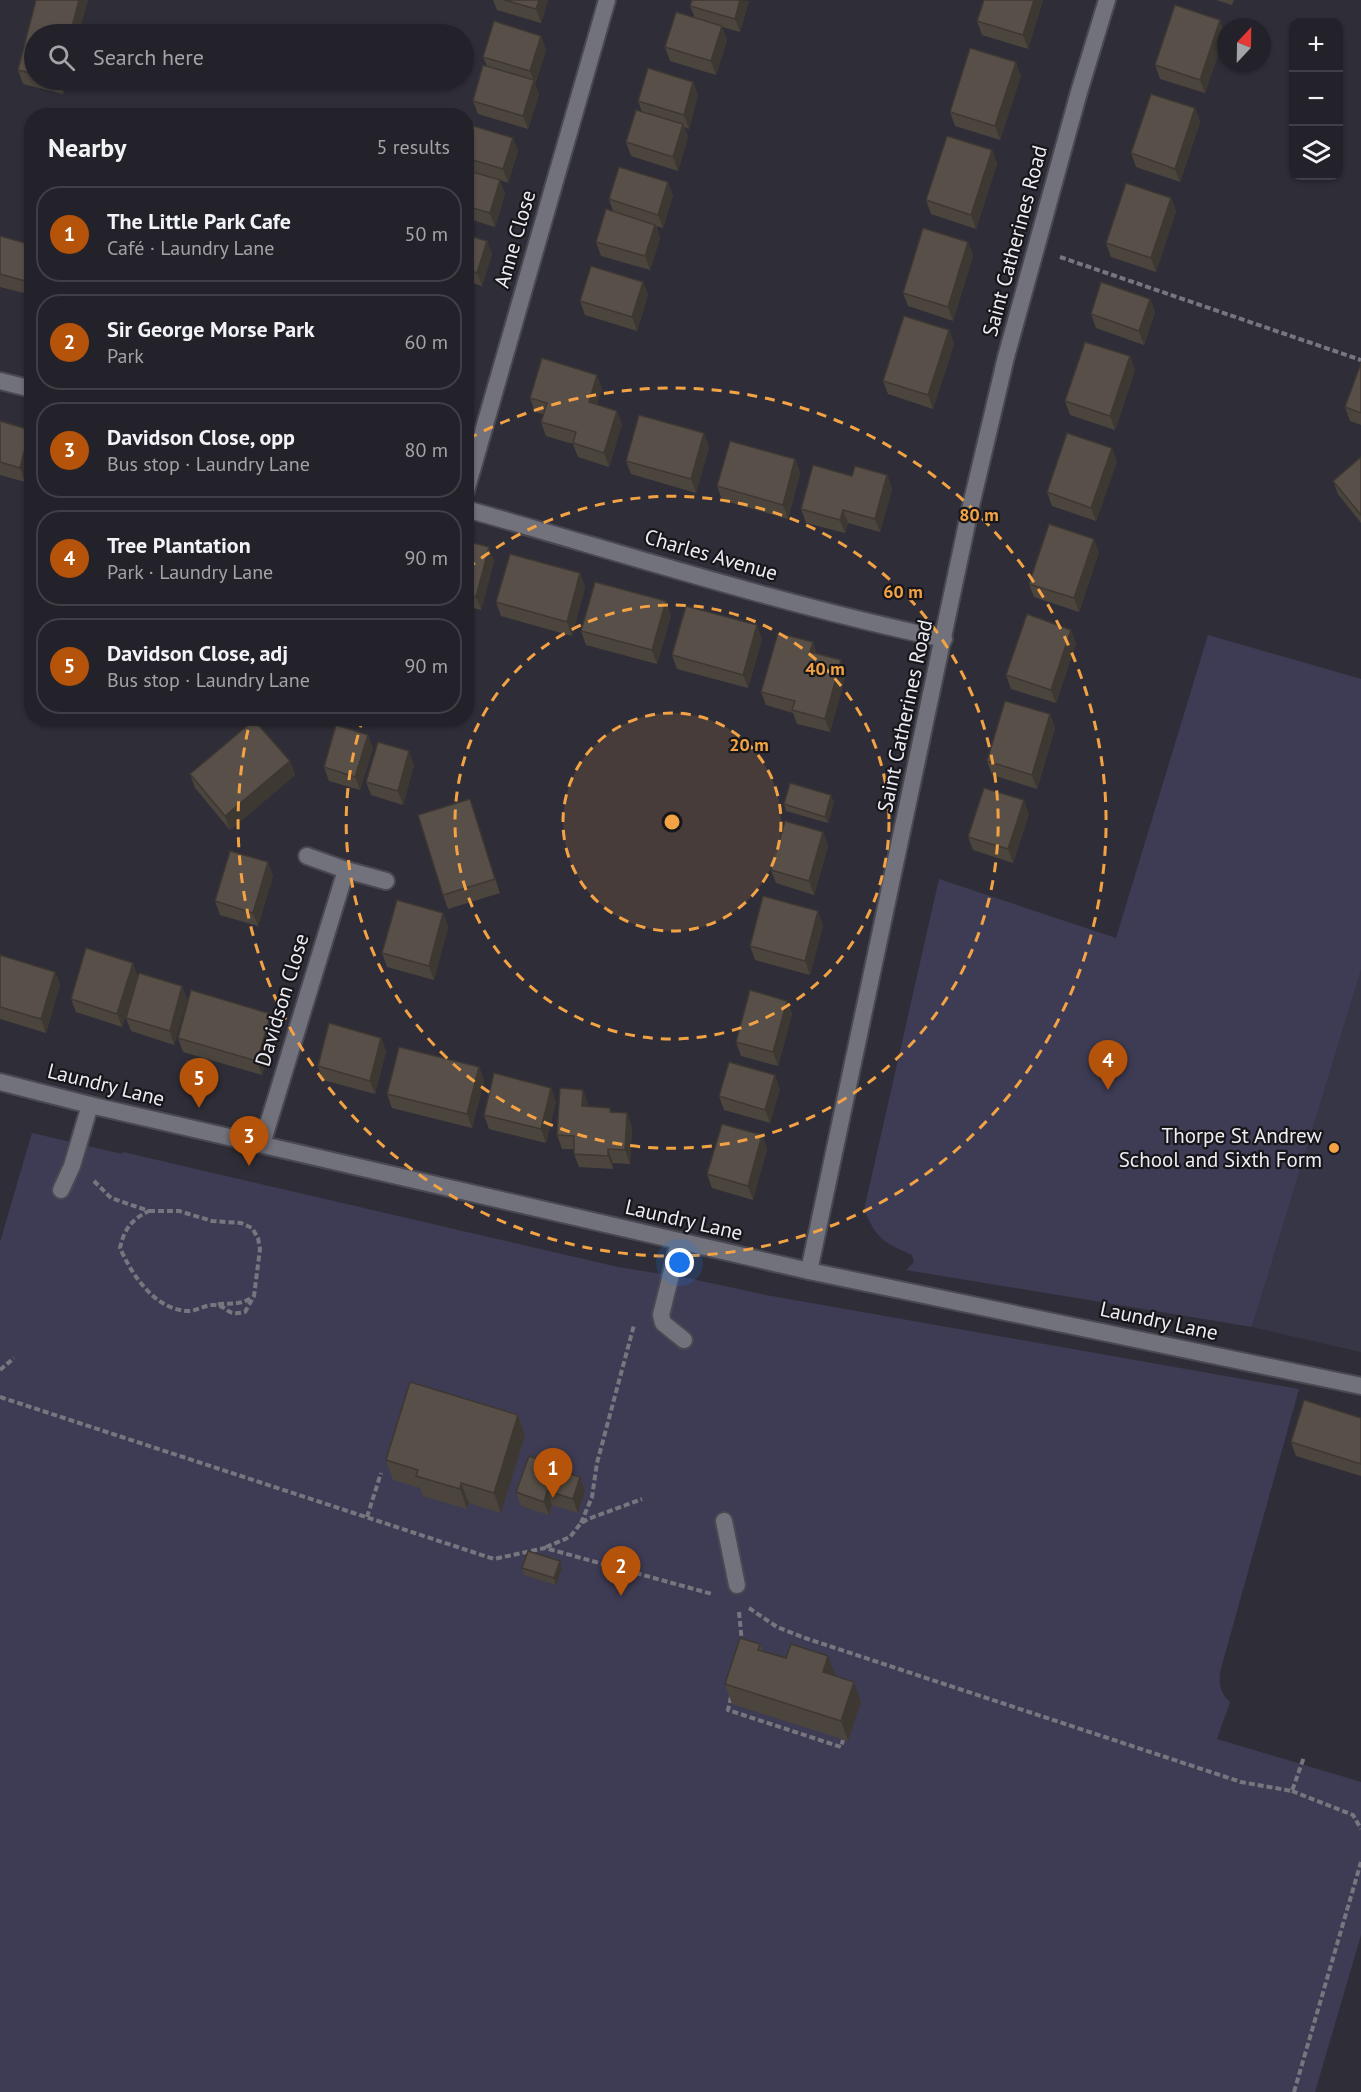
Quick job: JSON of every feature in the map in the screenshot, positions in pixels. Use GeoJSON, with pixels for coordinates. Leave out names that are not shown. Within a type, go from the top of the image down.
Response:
{"type":"FeatureCollection","features":[{"type":"Feature","properties":{"kind":"street","name":"Anne Close"},"geometry":{"type":"LineString","coordinates":[[474,463],[608,0]]}},
{"type":"Feature","properties":{"kind":"street","name":"Saint Catherines Road"},"geometry":{"type":"LineString","coordinates":[[808,1271],[969,514],[1006,357],[1079,92],[1107,0]]}},
{"type":"Feature","properties":{"kind":"street"},"geometry":{"type":"LineString","coordinates":[[0,381],[24,387]]}},
{"type":"Feature","properties":{"kind":"street","name":"Charles Avenue"},"geometry":{"type":"LineString","coordinates":[[474,511],[880,626],[944,639]]}},
{"type":"Feature","properties":{"kind":"street"},"geometry":{"type":"LineString","coordinates":[[307,856],[386,881]]}},
{"type":"Feature","properties":{"kind":"street","name":"Davidson Close"},"geometry":{"type":"LineString","coordinates":[[262,1144],[346,870]]}},
{"type":"Feature","properties":{"kind":"street","name":"Laundry Lane"},"geometry":{"type":"LineString","coordinates":[[0,1082],[90,1105],[808,1271],[1361,1386]]}},
{"type":"Feature","properties":{"kind":"street"},"geometry":{"type":"LineString","coordinates":[[61,1190],[72,1166],[90,1105]]}},
{"type":"Feature","properties":{"kind":"street"},"geometry":{"type":"LineString","coordinates":[[679,1242],[661,1315],[663,1323],[684,1340]]}},
{"type":"Feature","properties":{"kind":"street"},"geometry":{"type":"LineString","coordinates":[[724,1521],[738,1593]]}},
{"type":"Feature","properties":{"kind":"path"},"geometry":{"type":"LineString","coordinates":[[1036,249],[1361,360]]}},
{"type":"Feature","properties":{"kind":"path"},"geometry":{"type":"LineString","coordinates":[[72,1166],[86,1173],[111,1198],[149,1211]]}},
{"type":"Feature","properties":{"kind":"path"},"geometry":{"type":"LineString","coordinates":[[214,1304],[229,1313],[236,1314],[245,1312],[254,1296],[260,1249],[258,1238],[252,1228],[241,1223],[212,1221],[179,1210],[149,1211],[137,1216],[127,1227],[120,1248],[131,1271],[158,1300],[179,1309],[196,1310],[214,1304],[246,1302],[254,1296]]}},
{"type":"Feature","properties":{"kind":"path"},"geometry":{"type":"LineString","coordinates":[[0,1397],[494,1559],[544,1548],[570,1537],[582,1523],[592,1497],[597,1463],[636,1317]]}},
{"type":"Feature","properties":{"kind":"path"},"geometry":{"type":"LineString","coordinates":[[0,1370],[14,1358]]}},
{"type":"Feature","properties":{"kind":"path"},"geometry":{"type":"LineString","coordinates":[[367,1517],[381,1473]]}},
{"type":"Feature","properties":{"kind":"path"},"geometry":{"type":"LineString","coordinates":[[582,1523],[642,1499]]}},
{"type":"Feature","properties":{"kind":"path"},"geometry":{"type":"LineString","coordinates":[[544,1548],[716,1595]]}},
{"type":"Feature","properties":{"kind":"path"},"geometry":{"type":"LineString","coordinates":[[738,1593],[742,1644]]}},
{"type":"Feature","properties":{"kind":"path"},"geometry":{"type":"LineString","coordinates":[[748,1608],[777,1627],[805,1638],[1241,1782],[1292,1791],[1353,1815],[1361,1829]]}},
{"type":"Feature","properties":{"kind":"path"},"geometry":{"type":"LineString","coordinates":[[734,1688],[728,1710],[841,1747],[843,1740]]}},
{"type":"Feature","properties":{"kind":"path"},"geometry":{"type":"LineString","coordinates":[[1292,1791],[1304,1756]]}},
{"type":"Feature","properties":{"kind":"path"},"geometry":{"type":"LineString","coordinates":[[1294,2092],[1361,1862]]}},
{"type":"Feature","properties":{"kind":"shaded area"},"geometry":{"type":"Polygon","coordinates":[[[1208,635],[1361,679],[1361,970],[1252,1327],[906,1270],[914,1262],[912,1255],[894,1247],[877,1234],[864,1210],[939,879],[1116,938],[1208,635]]]}},
{"type":"Feature","properties":{"kind":"shaded area","name":"Thorpe St Andrew School and Sixth Form"},"geometry":{"type":"Polygon","coordinates":[[[1361,970],[1361,1352],[1252,1327],[1361,970]]]}},
{"type":"Feature","properties":{"kind":"shaded area"},"geometry":{"type":"Polygon","coordinates":[[[32,1133],[618,1267],[1299,1389],[1220,1672],[1221,1688],[1230,1702],[1217,1739],[1361,1782],[1361,1935],[1315,2092],[0,2092],[0,1242],[32,1133]]]}},
{"type":"Feature","properties":{"kind":"building"},"geometry":{"type":"Polygon","coordinates":[[[36,0],[79,0],[73,24],[30,24],[36,0]]]}},
{"type":"Feature","properties":{"kind":"building"},"geometry":{"type":"Polygon","coordinates":[[[504,0],[539,0],[536,9],[504,0]]]}},
{"type":"Feature","properties":{"kind":"building"},"geometry":{"type":"Polygon","coordinates":[[[692,0],[740,0],[735,19],[690,6],[692,0]]]}},
{"type":"Feature","properties":{"kind":"building"},"geometry":{"type":"Polygon","coordinates":[[[984,0],[1034,0],[1023,35],[977,21],[984,0]]]}},
{"type":"Feature","properties":{"kind":"building"},"geometry":{"type":"Polygon","coordinates":[[[1175,5],[1217,19],[1217,29],[1200,80],[1155,65],[1175,5]]]}},
{"type":"Feature","properties":{"kind":"building"},"geometry":{"type":"Polygon","coordinates":[[[676,12],[722,26],[711,61],[665,47],[676,12]]]}},
{"type":"Feature","properties":{"kind":"building"},"geometry":{"type":"Polygon","coordinates":[[[494,21],[541,36],[530,71],[483,57],[494,21]]]}},
{"type":"Feature","properties":{"kind":"building"},"geometry":{"type":"Polygon","coordinates":[[[24,47],[24,72],[18,70],[24,47]]]}},
{"type":"Feature","properties":{"kind":"building"},"geometry":{"type":"Polygon","coordinates":[[[970,48],[1016,62],[995,126],[950,112],[970,48]]]}},
{"type":"Feature","properties":{"kind":"building"},"geometry":{"type":"Polygon","coordinates":[[[483,65],[534,80],[523,116],[473,101],[483,65]]]}},
{"type":"Feature","properties":{"kind":"building"},"geometry":{"type":"Polygon","coordinates":[[[648,68],[693,82],[684,115],[638,101],[648,68]]]}},
{"type":"Feature","properties":{"kind":"building"},"geometry":{"type":"Polygon","coordinates":[[[1151,94],[1195,108],[1175,169],[1131,153],[1151,94]]]}},
{"type":"Feature","properties":{"kind":"building"},"geometry":{"type":"Polygon","coordinates":[[[636,110],[683,124],[673,157],[626,142],[636,110]]]}},
{"type":"Feature","properties":{"kind":"building"},"geometry":{"type":"Polygon","coordinates":[[[474,126],[513,138],[503,169],[474,160],[474,126]]]}},
{"type":"Feature","properties":{"kind":"building"},"geometry":{"type":"Polygon","coordinates":[[[947,136],[992,150],[971,215],[926,200],[947,136]]]}},
{"type":"Feature","properties":{"kind":"building"},"geometry":{"type":"Polygon","coordinates":[[[619,167],[668,182],[658,215],[609,199],[619,167]]]}},
{"type":"Feature","properties":{"kind":"building"},"geometry":{"type":"Polygon","coordinates":[[[474,172],[500,180],[490,213],[474,208],[474,172]]]}},
{"type":"Feature","properties":{"kind":"building"},"geometry":{"type":"Polygon","coordinates":[[[1126,183],[1171,198],[1151,258],[1106,243],[1126,183]]]}},
{"type":"Feature","properties":{"kind":"building"},"geometry":{"type":"Polygon","coordinates":[[[606,209],[655,225],[645,256],[596,242],[606,209]]]}},
{"type":"Feature","properties":{"kind":"building"},"geometry":{"type":"Polygon","coordinates":[[[923,228],[968,242],[948,307],[903,293],[923,228]]]}},
{"type":"Feature","properties":{"kind":"building"},"geometry":{"type":"Polygon","coordinates":[[[0,236],[24,243],[24,281],[0,274],[0,236]]]}},
{"type":"Feature","properties":{"kind":"building"},"geometry":{"type":"Polygon","coordinates":[[[474,237],[487,241],[477,273],[474,272],[474,237]]]}},
{"type":"Feature","properties":{"kind":"building"},"geometry":{"type":"Polygon","coordinates":[[[591,266],[643,282],[632,317],[580,301],[591,266]]]}},
{"type":"Feature","properties":{"kind":"building"},"geometry":{"type":"Polygon","coordinates":[[[1101,282],[1150,299],[1139,331],[1091,314],[1101,282]]]}},
{"type":"Feature","properties":{"kind":"building"},"geometry":{"type":"Polygon","coordinates":[[[904,316],[949,330],[928,395],[883,381],[904,316]]]}},
{"type":"Feature","properties":{"kind":"building"},"geometry":{"type":"Polygon","coordinates":[[[1085,342],[1130,356],[1110,416],[1065,401],[1085,342]]]}},
{"type":"Feature","properties":{"kind":"building"},"geometry":{"type":"Polygon","coordinates":[[[542,358],[597,375],[589,402],[617,411],[604,453],[573,443],[576,432],[541,422],[547,403],[530,398],[542,358]]]}},
{"type":"Feature","properties":{"kind":"building"},"geometry":{"type":"Polygon","coordinates":[[[1361,363],[1361,413],[1345,407],[1361,363]]]}},
{"type":"Feature","properties":{"kind":"building"},"geometry":{"type":"Polygon","coordinates":[[[639,415],[704,433],[691,479],[626,461],[639,415]]]}},
{"type":"Feature","properties":{"kind":"building"},"geometry":{"type":"Polygon","coordinates":[[[0,421],[24,428],[24,453],[20,468],[0,462],[0,421]]]}},
{"type":"Feature","properties":{"kind":"building"},"geometry":{"type":"Polygon","coordinates":[[[1067,433],[1112,448],[1091,508],[1047,492],[1067,433]]]}},
{"type":"Feature","properties":{"kind":"building"},"geometry":{"type":"Polygon","coordinates":[[[730,441],[795,459],[783,505],[717,486],[730,441]]]}},
{"type":"Feature","properties":{"kind":"building"},"geometry":{"type":"Polygon","coordinates":[[[1361,457],[1361,515],[1333,481],[1361,457]]]}},
{"type":"Feature","properties":{"kind":"building"},"geometry":{"type":"Polygon","coordinates":[[[813,465],[852,476],[855,466],[887,475],[875,519],[843,510],[840,520],[801,509],[813,465]]]}},
{"type":"Feature","properties":{"kind":"building"},"geometry":{"type":"Polygon","coordinates":[[[1049,524],[1094,539],[1074,598],[1029,584],[1049,524]]]}},
{"type":"Feature","properties":{"kind":"building"},"geometry":{"type":"Polygon","coordinates":[[[474,543],[489,547],[476,597],[474,596],[474,543]]]}},
{"type":"Feature","properties":{"kind":"building"},"geometry":{"type":"Polygon","coordinates":[[[510,554],[580,573],[567,622],[496,602],[510,554]]]}},
{"type":"Feature","properties":{"kind":"building"},"geometry":{"type":"Polygon","coordinates":[[[595,582],[666,601],[652,650],[581,631],[595,582]]]}},
{"type":"Feature","properties":{"kind":"building"},"geometry":{"type":"Polygon","coordinates":[[[686,606],[757,625],[743,675],[672,655],[686,606]]]}},
{"type":"Feature","properties":{"kind":"building"},"geometry":{"type":"Polygon","coordinates":[[[1027,614],[1071,630],[1051,690],[1006,675],[1027,614]]]}},
{"type":"Feature","properties":{"kind":"building"},"geometry":{"type":"Polygon","coordinates":[[[778,633],[813,642],[810,652],[841,660],[825,719],[792,710],[795,701],[761,692],[778,633]]]}},
{"type":"Feature","properties":{"kind":"building"},"geometry":{"type":"Polygon","coordinates":[[[1005,701],[1050,714],[1032,775],[987,761],[1005,701]]]}},
{"type":"Feature","properties":{"kind":"building"},"geometry":{"type":"Polygon","coordinates":[[[247,726],[259,726],[290,761],[225,816],[190,774],[247,726]]]}},
{"type":"Feature","properties":{"kind":"building"},"geometry":{"type":"Polygon","coordinates":[[[336,726],[368,735],[355,777],[324,767],[336,726]]]}},
{"type":"Feature","properties":{"kind":"building"},"geometry":{"type":"Polygon","coordinates":[[[378,742],[409,751],[398,791],[366,782],[378,742]]]}},
{"type":"Feature","properties":{"kind":"building"},"geometry":{"type":"Polygon","coordinates":[[[790,783],[831,795],[825,817],[784,804],[790,783]]]}},
{"type":"Feature","properties":{"kind":"building"},"geometry":{"type":"Polygon","coordinates":[[[984,788],[1024,800],[1008,849],[968,837],[984,788]]]}},
{"type":"Feature","properties":{"kind":"building"},"geometry":{"type":"Polygon","coordinates":[[[470,799],[495,879],[443,895],[418,815],[470,799]]]}},
{"type":"Feature","properties":{"kind":"building"},"geometry":{"type":"Polygon","coordinates":[[[785,821],[823,832],[809,881],[771,870],[785,821]]]}},
{"type":"Feature","properties":{"kind":"building"},"geometry":{"type":"Polygon","coordinates":[[[230,851],[268,862],[253,913],[215,901],[230,851]]]}},
{"type":"Feature","properties":{"kind":"building"},"geometry":{"type":"Polygon","coordinates":[[[763,896],[818,911],[805,961],[750,946],[763,896]]]}},
{"type":"Feature","properties":{"kind":"building"},"geometry":{"type":"Polygon","coordinates":[[[397,900],[443,913],[429,966],[382,953],[397,900]]]}},
{"type":"Feature","properties":{"kind":"building"},"geometry":{"type":"Polygon","coordinates":[[[86,948],[133,963],[117,1014],[71,999],[86,948]]]}},
{"type":"Feature","properties":{"kind":"building"},"geometry":{"type":"Polygon","coordinates":[[[0,955],[55,972],[41,1019],[0,1007],[0,955]]]}},
{"type":"Feature","properties":{"kind":"building"},"geometry":{"type":"Polygon","coordinates":[[[139,973],[182,986],[170,1031],[126,1018],[139,973]]]}},
{"type":"Feature","properties":{"kind":"building"},"geometry":{"type":"Polygon","coordinates":[[[191,990],[271,1014],[257,1061],[178,1038],[191,990]]]}},
{"type":"Feature","properties":{"kind":"building"},"geometry":{"type":"Polygon","coordinates":[[[750,990],[787,1001],[773,1052],[736,1042],[750,990]]]}},
{"type":"Feature","properties":{"kind":"building"},"geometry":{"type":"Polygon","coordinates":[[[329,1023],[381,1038],[370,1081],[318,1066],[329,1023]]]}},
{"type":"Feature","properties":{"kind":"building"},"geometry":{"type":"Polygon","coordinates":[[[399,1047],[479,1067],[467,1114],[387,1094],[399,1047]]]}},
{"type":"Feature","properties":{"kind":"building"},"geometry":{"type":"Polygon","coordinates":[[[729,1062],[775,1075],[765,1110],[719,1096],[729,1062]]]}},
{"type":"Feature","properties":{"kind":"building"},"geometry":{"type":"Polygon","coordinates":[[[494,1073],[551,1088],[541,1129],[484,1115],[494,1073]]]}},
{"type":"Feature","properties":{"kind":"building"},"geometry":{"type":"Polygon","coordinates":[[[560,1088],[583,1090],[582,1106],[610,1108],[610,1112],[627,1113],[625,1150],[608,1149],[608,1156],[574,1154],[574,1136],[557,1135],[560,1088]]]}},
{"type":"Feature","properties":{"kind":"building"},"geometry":{"type":"Polygon","coordinates":[[[722,1124],[762,1135],[748,1186],[707,1174],[722,1124]]]}},
{"type":"Feature","properties":{"kind":"building"},"geometry":{"type":"Polygon","coordinates":[[[410,1382],[518,1415],[494,1493],[461,1483],[460,1489],[416,1476],[418,1470],[386,1460],[410,1382]]]}},
{"type":"Feature","properties":{"kind":"building"},"geometry":{"type":"Polygon","coordinates":[[[1304,1400],[1361,1418],[1361,1464],[1291,1442],[1304,1400]]]}},
{"type":"Feature","properties":{"kind":"building"},"geometry":{"type":"Polygon","coordinates":[[[529,1456],[552,1464],[551,1468],[580,1477],[573,1499],[547,1491],[544,1502],[516,1492],[529,1456]]]}},
{"type":"Feature","properties":{"kind":"building"},"geometry":{"type":"Polygon","coordinates":[[[528,1551],[560,1561],[554,1578],[522,1568],[528,1551]]]}},
{"type":"Feature","properties":{"kind":"building"},"geometry":{"type":"Polygon","coordinates":[[[740,1638],[760,1644],[758,1650],[786,1658],[791,1644],[828,1656],[823,1672],[854,1682],[841,1721],[725,1684],[740,1638]]]}},
{"type":"Feature","properties":{"kind":"place","name":"Tree Plantation"},"geometry":{"type":"Point","coordinates":[1108,1090]}},
{"type":"Feature","properties":{"kind":"place","name":"Davidson Close, adj"},"geometry":{"type":"Point","coordinates":[199,1108]}},
{"type":"Feature","properties":{"kind":"place","name":"Thorpe St Andrew School and Sixth Form"},"geometry":{"type":"Point","coordinates":[1334,1148]}},
{"type":"Feature","properties":{"kind":"place","name":"Davidson Close, opp"},"geometry":{"type":"Point","coordinates":[249,1166]}},
{"type":"Feature","properties":{"kind":"place","name":"The Little Park Cafe"},"geometry":{"type":"Point","coordinates":[553,1498]}},
{"type":"Feature","properties":{"kind":"place","name":"Sir George Morse Park"},"geometry":{"type":"Point","coordinates":[621,1596]}}]}
